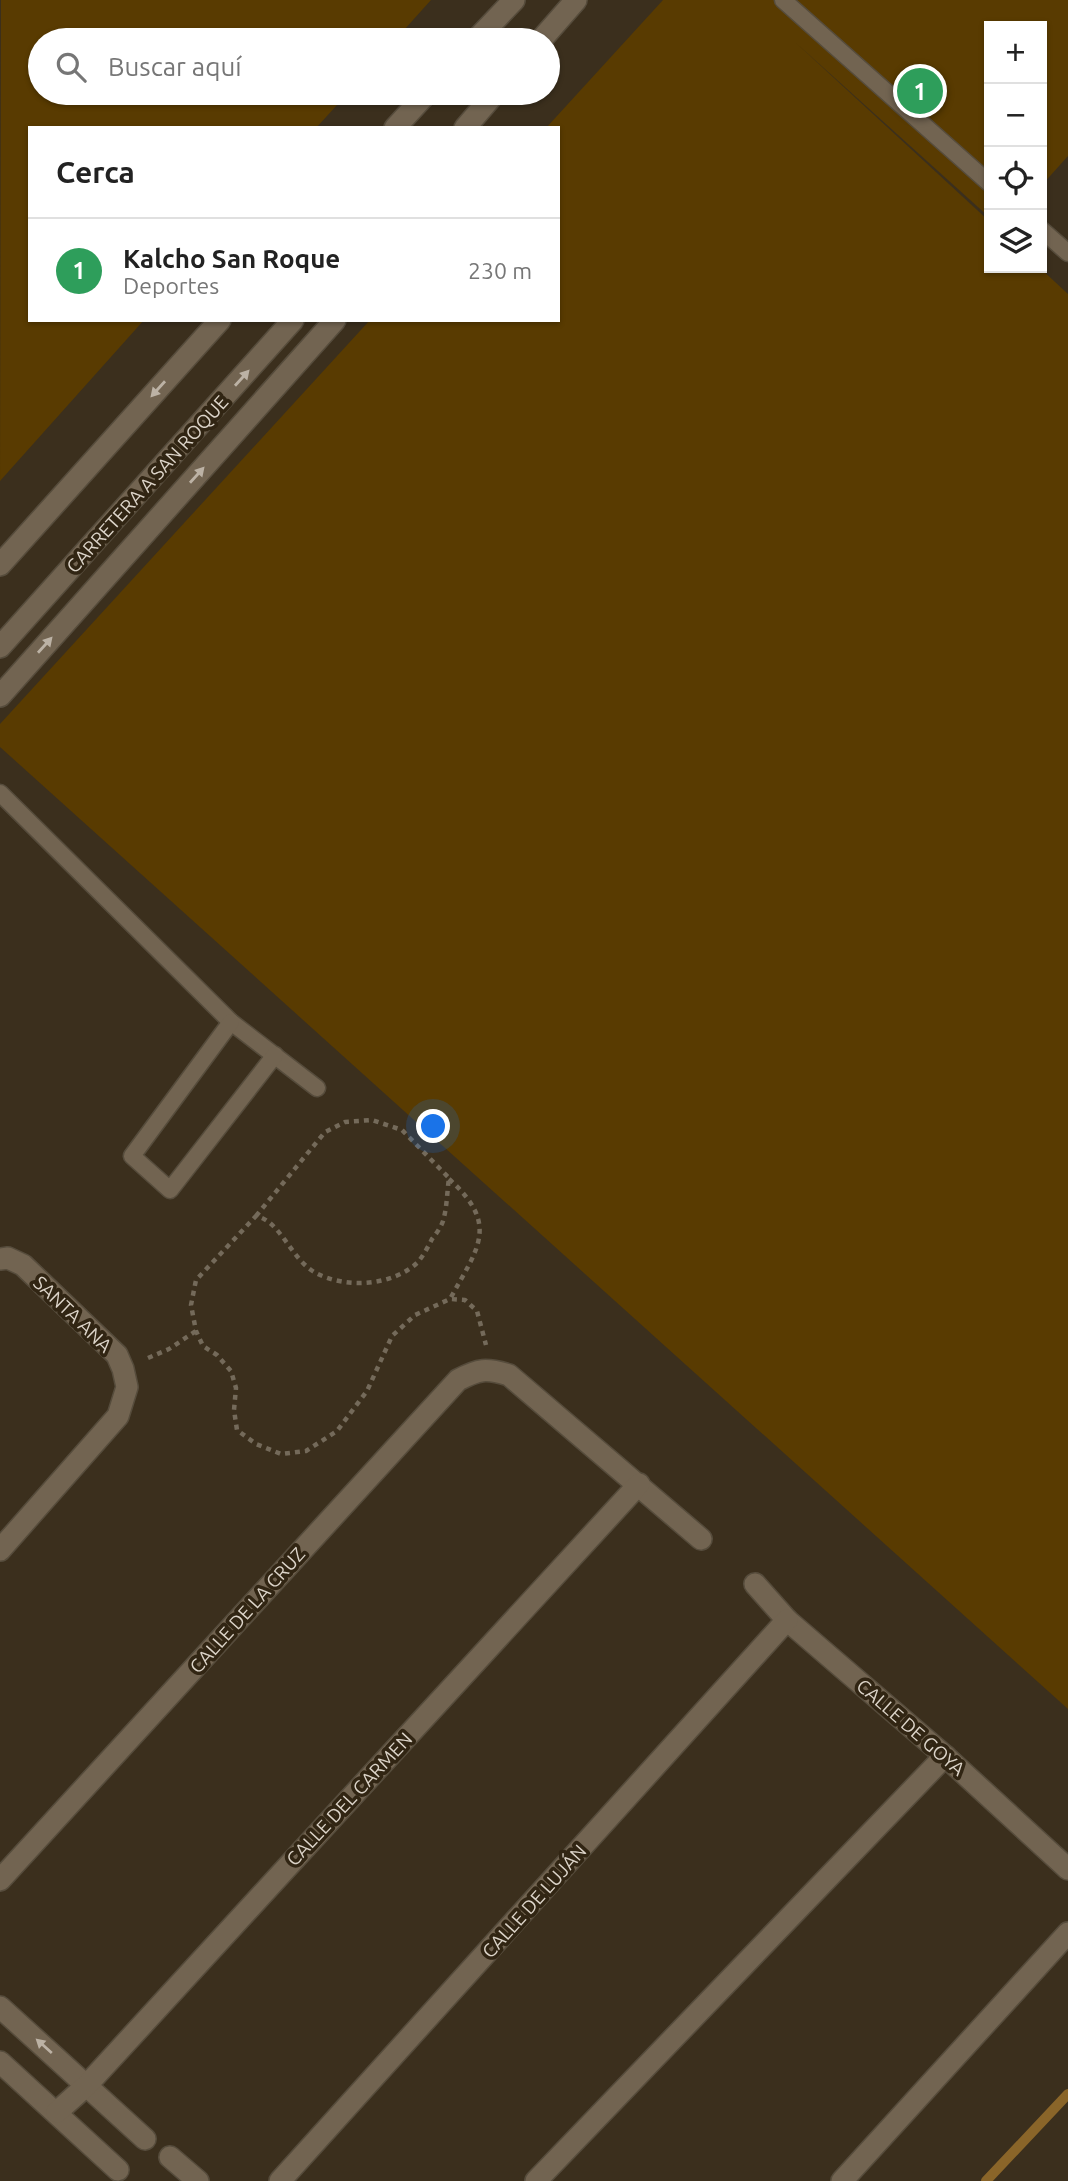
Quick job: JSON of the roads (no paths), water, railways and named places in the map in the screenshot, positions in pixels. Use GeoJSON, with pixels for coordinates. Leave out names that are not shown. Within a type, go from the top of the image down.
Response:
{"type":"FeatureCollection","features":[{"type":"Feature","properties":{"kind":"street"},"geometry":{"type":"LineString","coordinates":[[487,28],[514,0]]}},
{"type":"Feature","properties":{"kind":"street"},"geometry":{"type":"LineString","coordinates":[[552,28],[576,0]]}},
{"type":"Feature","properties":{"kind":"street"},"geometry":{"type":"LineString","coordinates":[[397,126],[416,105]]}},
{"type":"Feature","properties":{"kind":"street"},"geometry":{"type":"LineString","coordinates":[[467,126],[485,105]]}},
{"type":"Feature","properties":{"kind":"street"},"geometry":{"type":"LineString","coordinates":[[0,565],[218,322]]}},
{"type":"Feature","properties":{"kind":"street","name":"CARRETERA A SAN ROQUE"},"geometry":{"type":"LineString","coordinates":[[0,647],[291,322]]}},
{"type":"Feature","properties":{"kind":"street"},"geometry":{"type":"LineString","coordinates":[[0,696],[333,322]]}},
{"type":"Feature","properties":{"kind":"street","name":"SANTA ANA"},"geometry":{"type":"LineString","coordinates":[[0,1259],[8,1258],[23,1265],[117,1355],[125,1378],[118,1416],[0,1550]]}},
{"type":"Feature","properties":{"kind":"street","name":"CALLE DE LA CRUZ"},"geometry":{"type":"LineString","coordinates":[[0,1881],[458,1380],[476,1370],[501,1372],[639,1484]]}},
{"type":"Feature","properties":{"kind":"street"},"geometry":{"type":"LineString","coordinates":[[639,1484],[701,1539]]}},
{"type":"Feature","properties":{"kind":"street","name":"CALLE DEL CARMEN"},"geometry":{"type":"LineString","coordinates":[[57,2112],[87,2085],[639,1484]]}},
{"type":"Feature","properties":{"kind":"street","name":"CALLE DE GOYA"},"geometry":{"type":"LineString","coordinates":[[755,1584],[787,1620],[945,1756],[1068,1869]]}},
{"type":"Feature","properties":{"kind":"street","name":"CALLE DE LUJÁN"},"geometry":{"type":"LineString","coordinates":[[280,2181],[787,1620]]}},
{"type":"Feature","properties":{"kind":"street"},"geometry":{"type":"LineString","coordinates":[[537,2181],[945,1756]]}},
{"type":"Feature","properties":{"kind":"street"},"geometry":{"type":"LineString","coordinates":[[842,2181],[1068,1933]]}},
{"type":"Feature","properties":{"kind":"street"},"geometry":{"type":"LineString","coordinates":[[0,2007],[145,2139]]}},
{"type":"Feature","properties":{"kind":"street"},"geometry":{"type":"LineString","coordinates":[[0,2062],[118,2170]]}},
{"type":"Feature","properties":{"kind":"street"},"geometry":{"type":"LineString","coordinates":[[170,2157],[198,2181]]}},
{"type":"Feature","properties":{"kind":"lane"},"geometry":{"type":"LineString","coordinates":[[783,0],[984,179]]}},
{"type":"Feature","properties":{"kind":"lane"},"geometry":{"type":"LineString","coordinates":[[1047,234],[1068,253]]}},
{"type":"Feature","properties":{"kind":"lane"},"geometry":{"type":"LineString","coordinates":[[0,793],[231,1022],[317,1088]]}},
{"type":"Feature","properties":{"kind":"lane"},"geometry":{"type":"LineString","coordinates":[[231,1022],[132,1156],[170,1189],[275,1055]]}},
{"type":"Feature","properties":{"kind":"waterway"},"geometry":{"type":"LineString","coordinates":[[986,2181],[1068,2094]]}},
{"type":"Feature","properties":{"kind":"place","name":"Kalcho San Roque"},"geometry":{"type":"Point","coordinates":[920,91]}}]}
